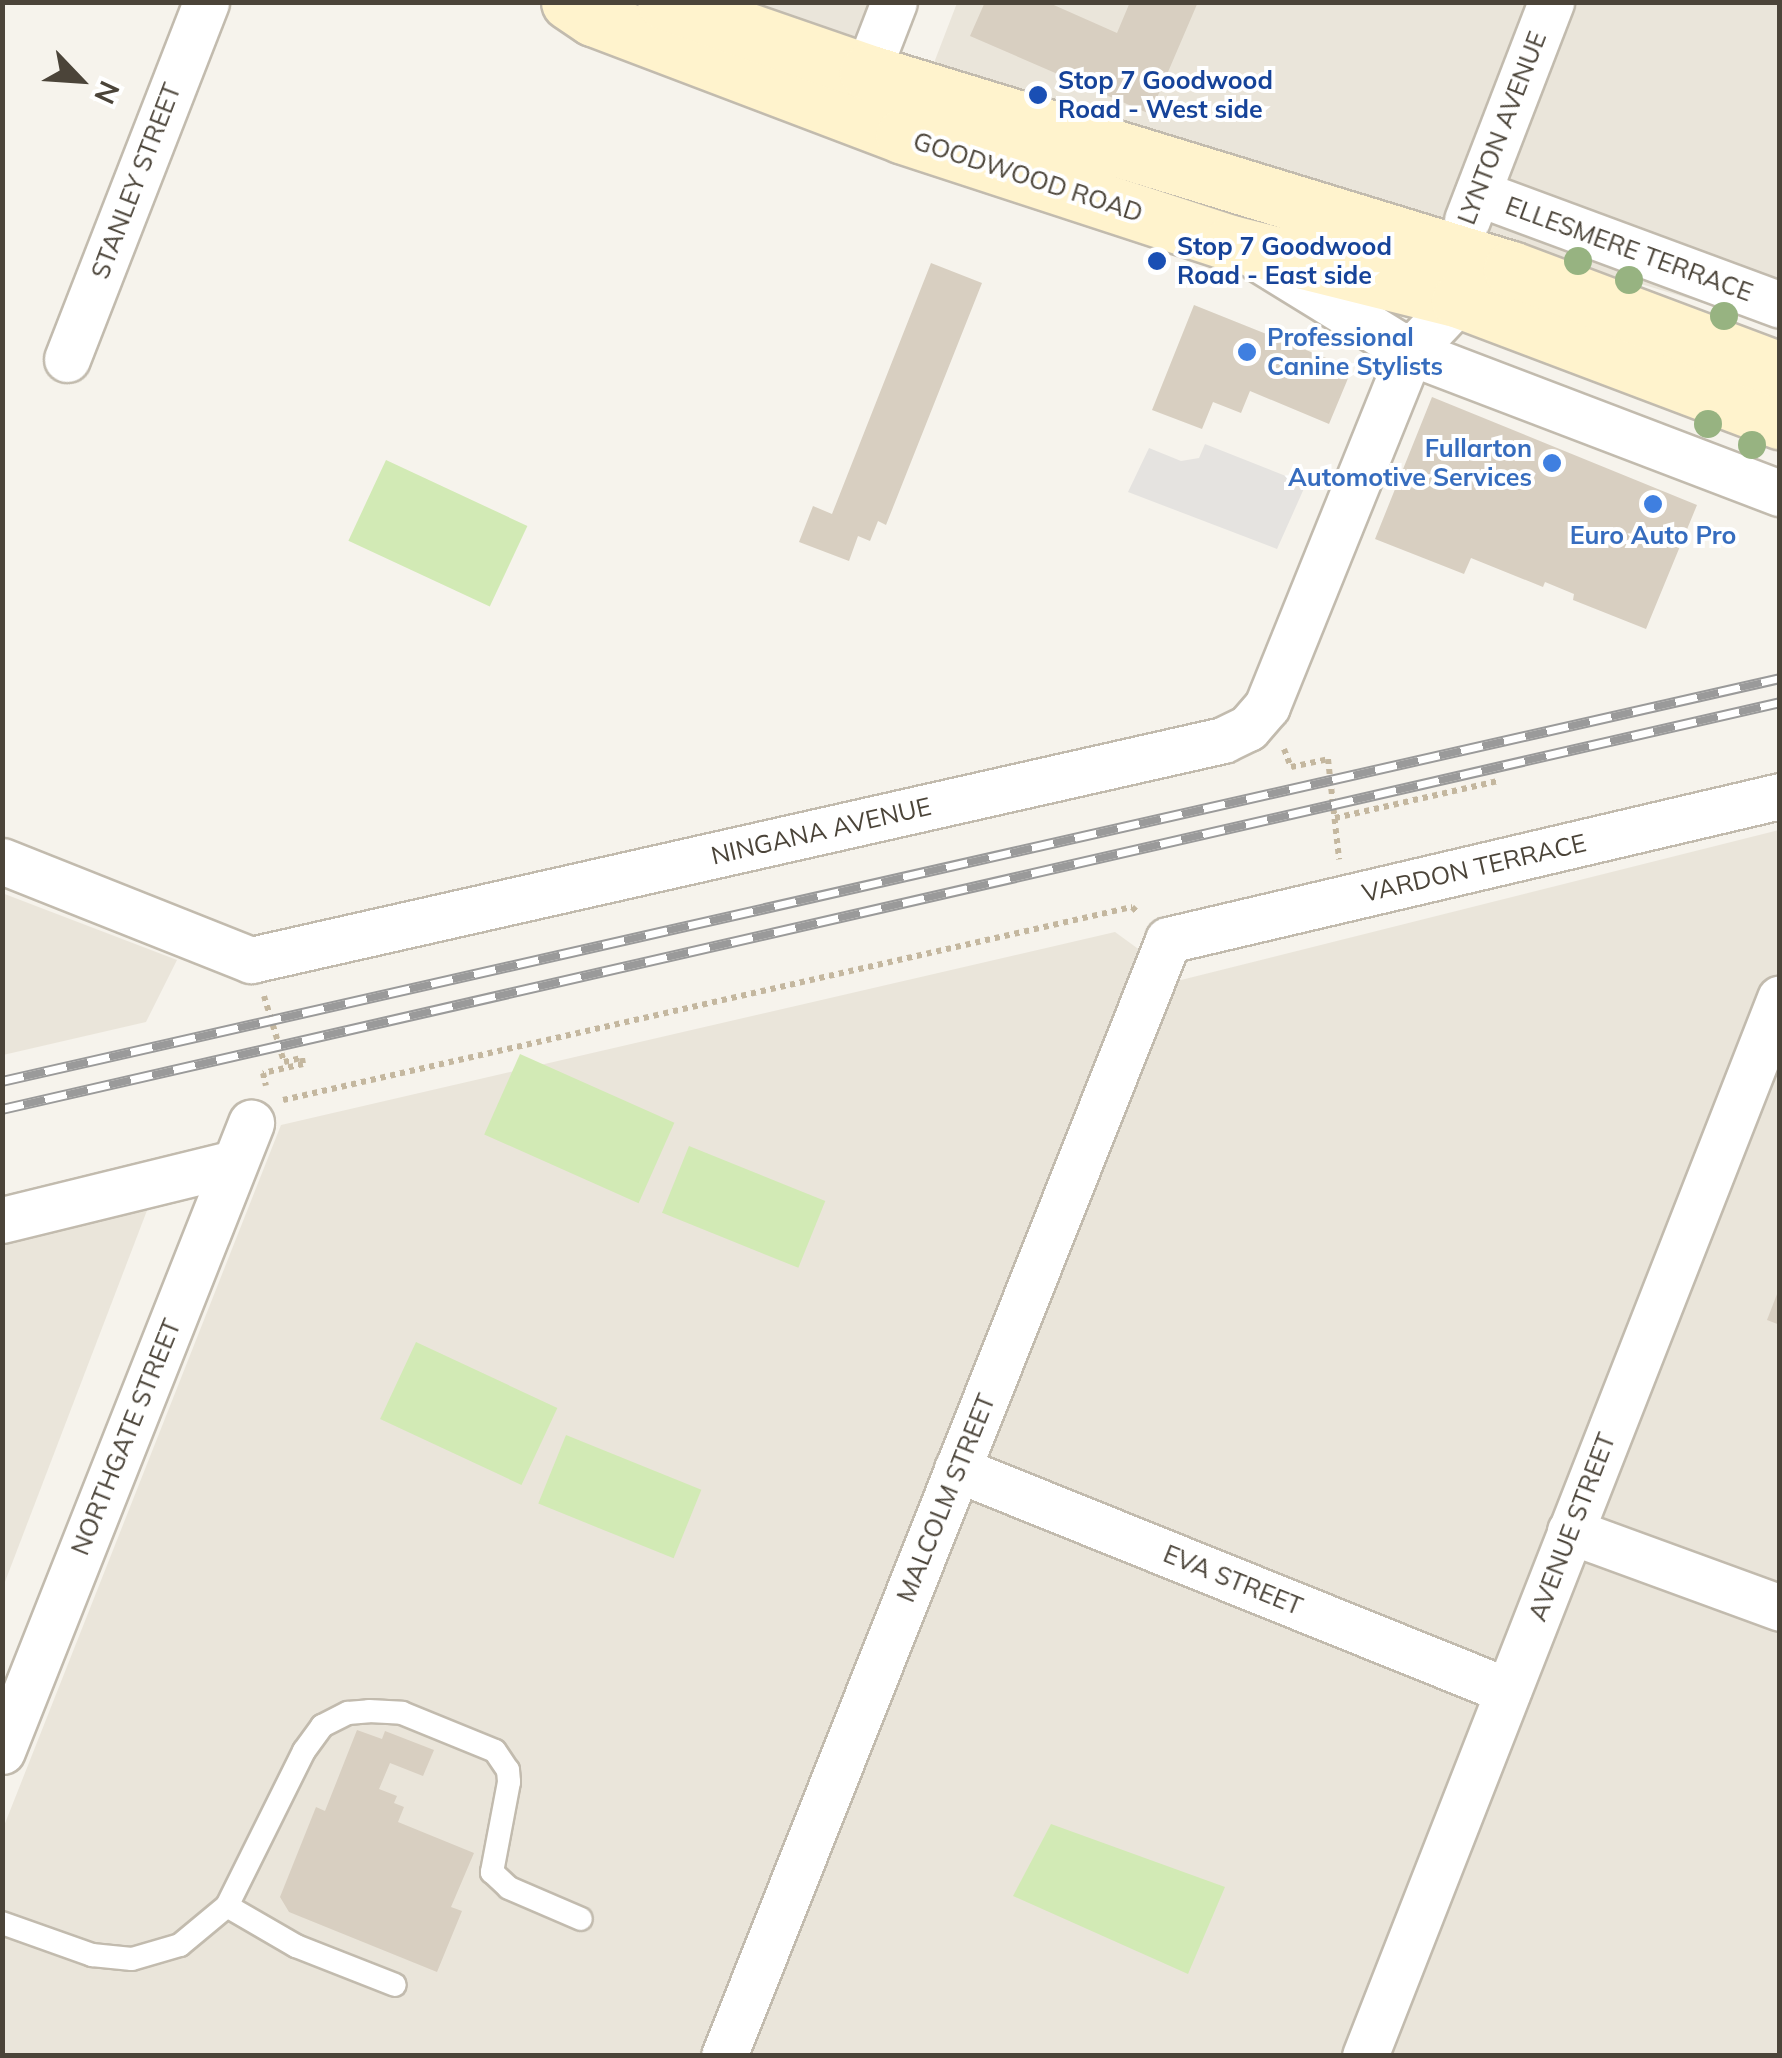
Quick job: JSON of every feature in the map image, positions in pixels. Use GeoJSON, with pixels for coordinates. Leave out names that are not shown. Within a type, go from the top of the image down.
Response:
{"type":"FeatureCollection","features":[{"type":"Feature","properties":{"kind":"main road","name":"GOODWOOD ROAD"},"geometry":{"type":"LineString","coordinates":[[569,2],[593,18],[858,94],[1456,276],[1664,324],[1780,370]]}},
{"type":"Feature","properties":{"kind":"main road","name":"GOODWOOD ROAD"},"geometry":{"type":"LineString","coordinates":[[665,2],[858,94],[1231,243],[1456,276],[1780,422]]}},
{"type":"Feature","properties":{"kind":"street","name":"STANLEY STREET"},"geometry":{"type":"LineString","coordinates":[[67,359],[206,2]]}},
{"type":"Feature","properties":{"kind":"street"},"geometry":{"type":"LineString","coordinates":[[858,94],[894,2]]}},
{"type":"Feature","properties":{"kind":"street","name":"LYNTON AVENUE"},"geometry":{"type":"LineString","coordinates":[[1456,276],[1478,193],[1551,2]]}},
{"type":"Feature","properties":{"kind":"street","name":"ELLESMERE TERRACE"},"geometry":{"type":"LineString","coordinates":[[1478,193],[1780,305]]}},
{"type":"Feature","properties":{"kind":"street"},"geometry":{"type":"LineString","coordinates":[[1231,243],[1410,352],[1780,493]]}},
{"type":"Feature","properties":{"kind":"street","name":"NINGANA AVENUE"},"geometry":{"type":"LineString","coordinates":[[251,960],[1222,740],[1248,728],[1267,706],[1410,352],[1456,276]]}},
{"type":"Feature","properties":{"kind":"street","name":"VARDON TERRACE"},"geometry":{"type":"LineString","coordinates":[[1168,940],[1780,796]]}},
{"type":"Feature","properties":{"kind":"street"},"geometry":{"type":"LineString","coordinates":[[2,861],[251,960]]}},
{"type":"Feature","properties":{"kind":"street","name":"MALCOLM STREET"},"geometry":{"type":"LineString","coordinates":[[724,2056],[1168,940]]}},
{"type":"Feature","properties":{"kind":"street","name":"AVENUE STREET"},"geometry":{"type":"LineString","coordinates":[[1365,2056],[1780,998]]}},
{"type":"Feature","properties":{"kind":"street"},"geometry":{"type":"LineString","coordinates":[[2,1220],[256,1129]]}},
{"type":"Feature","properties":{"kind":"street","name":"NORTHGATE STREET"},"geometry":{"type":"LineString","coordinates":[[2,1751],[256,1129]]}},
{"type":"Feature","properties":{"kind":"street","name":"EVA STREET"},"geometry":{"type":"LineString","coordinates":[[957,1469],[1508,1691]]}},
{"type":"Feature","properties":{"kind":"street"},"geometry":{"type":"LineString","coordinates":[[1570,1531],[1780,1608]]}},
{"type":"Feature","properties":{"kind":"lane"},"geometry":{"type":"LineString","coordinates":[[2,1923],[92,1955],[132,1959],[180,1945],[227,1906],[304,1751],[322,1726],[348,1712],[369,1711],[402,1713],[496,1750],[508,1770],[509,1782],[492,1872],[509,1888],[581,1919]]}},
{"type":"Feature","properties":{"kind":"lane"},"geometry":{"type":"LineString","coordinates":[[227,1906],[296,1946],[395,1985]]}},
{"type":"Feature","properties":{"kind":"path"},"geometry":{"type":"LineString","coordinates":[[1267,706],[1291,766],[1328,759],[1343,898]]}},
{"type":"Feature","properties":{"kind":"path"},"geometry":{"type":"LineString","coordinates":[[1335,818],[1498,781]]}},
{"type":"Feature","properties":{"kind":"path"},"geometry":{"type":"LineString","coordinates":[[256,1129],[1132,907],[1168,940]]}},
{"type":"Feature","properties":{"kind":"path"},"geometry":{"type":"LineString","coordinates":[[251,960],[284,1062],[302,1058],[303,1064],[263,1073],[268,1092],[281,1089],[256,1129]]}},
{"type":"Feature","properties":{"kind":"shaded area"},"geometry":{"type":"Polygon","coordinates":[[[724,3],[873,3],[854,53],[724,3]]]}},
{"type":"Feature","properties":{"kind":"shaded area"},"geometry":{"type":"Polygon","coordinates":[[[957,3],[1779,3],[1779,326],[932,68],[957,3]]]}},
{"type":"Feature","properties":{"kind":"shaded area"},"geometry":{"type":"Polygon","coordinates":[[[1205,444],[1306,484],[1277,549],[1128,492],[1149,448],[1181,461],[1199,458],[1205,444]]]}},
{"type":"Feature","properties":{"kind":"shaded area"},"geometry":{"type":"Polygon","coordinates":[[[1779,830],[1779,2055],[3,2055],[2,1831],[281,1125],[1115,932],[1181,980],[1779,830]]]}},
{"type":"Feature","properties":{"kind":"shaded area"},"geometry":{"type":"Polygon","coordinates":[[[2,893],[177,960],[146,1022],[3,1055],[2,893]]]}},
{"type":"Feature","properties":{"kind":"shaded area"},"geometry":{"type":"Polygon","coordinates":[[[151,1200],[3,1587],[3,1233],[151,1200]]]}},
{"type":"Feature","properties":{"kind":"green space"},"geometry":{"type":"Polygon","coordinates":[[[386,460],[527,526],[490,607],[348,541],[386,460]]]}},
{"type":"Feature","properties":{"kind":"green space"},"geometry":{"type":"Polygon","coordinates":[[[520,1054],[674,1123],[639,1203],[484,1134],[520,1054]]]}},
{"type":"Feature","properties":{"kind":"green space"},"geometry":{"type":"Polygon","coordinates":[[[689,1146],[825,1201],[798,1268],[662,1213],[689,1146]]]}},
{"type":"Feature","properties":{"kind":"green space"},"geometry":{"type":"Polygon","coordinates":[[[416,1342],[557,1408],[521,1485],[380,1419],[416,1342]]]}},
{"type":"Feature","properties":{"kind":"green space"},"geometry":{"type":"Polygon","coordinates":[[[566,1435],[701,1490],[674,1558],[538,1504],[566,1435]]]}},
{"type":"Feature","properties":{"kind":"green space"},"geometry":{"type":"Polygon","coordinates":[[[1051,1824],[1225,1887],[1188,1974],[1013,1896],[1051,1824]]]}},
{"type":"Feature","properties":{"kind":"building"},"geometry":{"type":"Polygon","coordinates":[[[985,2],[1047,2],[1117,33],[1130,2],[1198,2],[1150,114],[970,36],[985,2]]]}},
{"type":"Feature","properties":{"kind":"building"},"geometry":{"type":"Polygon","coordinates":[[[931,263],[982,283],[886,525],[878,521],[870,541],[858,536],[849,561],[799,542],[813,506],[832,514],[931,263]]]}},
{"type":"Feature","properties":{"kind":"building"},"geometry":{"type":"Polygon","coordinates":[[[1194,305],[1346,366],[1349,376],[1329,424],[1250,391],[1241,413],[1213,402],[1202,429],[1152,410],[1194,305]]]}},
{"type":"Feature","properties":{"kind":"building"},"geometry":{"type":"Polygon","coordinates":[[[1432,397],[1697,505],[1646,629],[1573,600],[1574,594],[1545,582],[1543,587],[1471,558],[1464,574],[1375,539],[1432,397]]]}},
{"type":"Feature","properties":{"kind":"building"},"geometry":{"type":"Polygon","coordinates":[[[1780,1289],[1780,1325],[1767,1320],[1780,1289]]]}},
{"type":"Feature","properties":{"kind":"building"},"geometry":{"type":"Polygon","coordinates":[[[357,1730],[382,1739],[385,1731],[434,1750],[423,1776],[390,1763],[379,1789],[397,1796],[394,1803],[404,1807],[398,1822],[474,1853],[451,1907],[462,1911],[437,1972],[289,1912],[280,1897],[316,1807],[325,1811],[357,1730]]]}},
{"type":"Feature","properties":{"kind":"railway"},"geometry":{"type":"LineString","coordinates":[[2,1081],[1780,678]]}},
{"type":"Feature","properties":{"kind":"railway"},"geometry":{"type":"LineString","coordinates":[[2,1109],[1780,702]]}},
{"type":"Feature","properties":{"kind":"place","name":"Stop 7 Goodwood Road - West side"},"geometry":{"type":"Point","coordinates":[1038,95]}},
{"type":"Feature","properties":{"kind":"place","name":"Stop 7 Goodwood Road - East side"},"geometry":{"type":"Point","coordinates":[1157,261]}},
{"type":"Feature","properties":{"kind":"place","name":"Professional Canine Stylists"},"geometry":{"type":"Point","coordinates":[1247,352]}},
{"type":"Feature","properties":{"kind":"place","name":"Fullarton Automotive Services"},"geometry":{"type":"Point","coordinates":[1552,463]}},
{"type":"Feature","properties":{"kind":"place","name":"Euro Auto Pro"},"geometry":{"type":"Point","coordinates":[1653,504]}}]}
